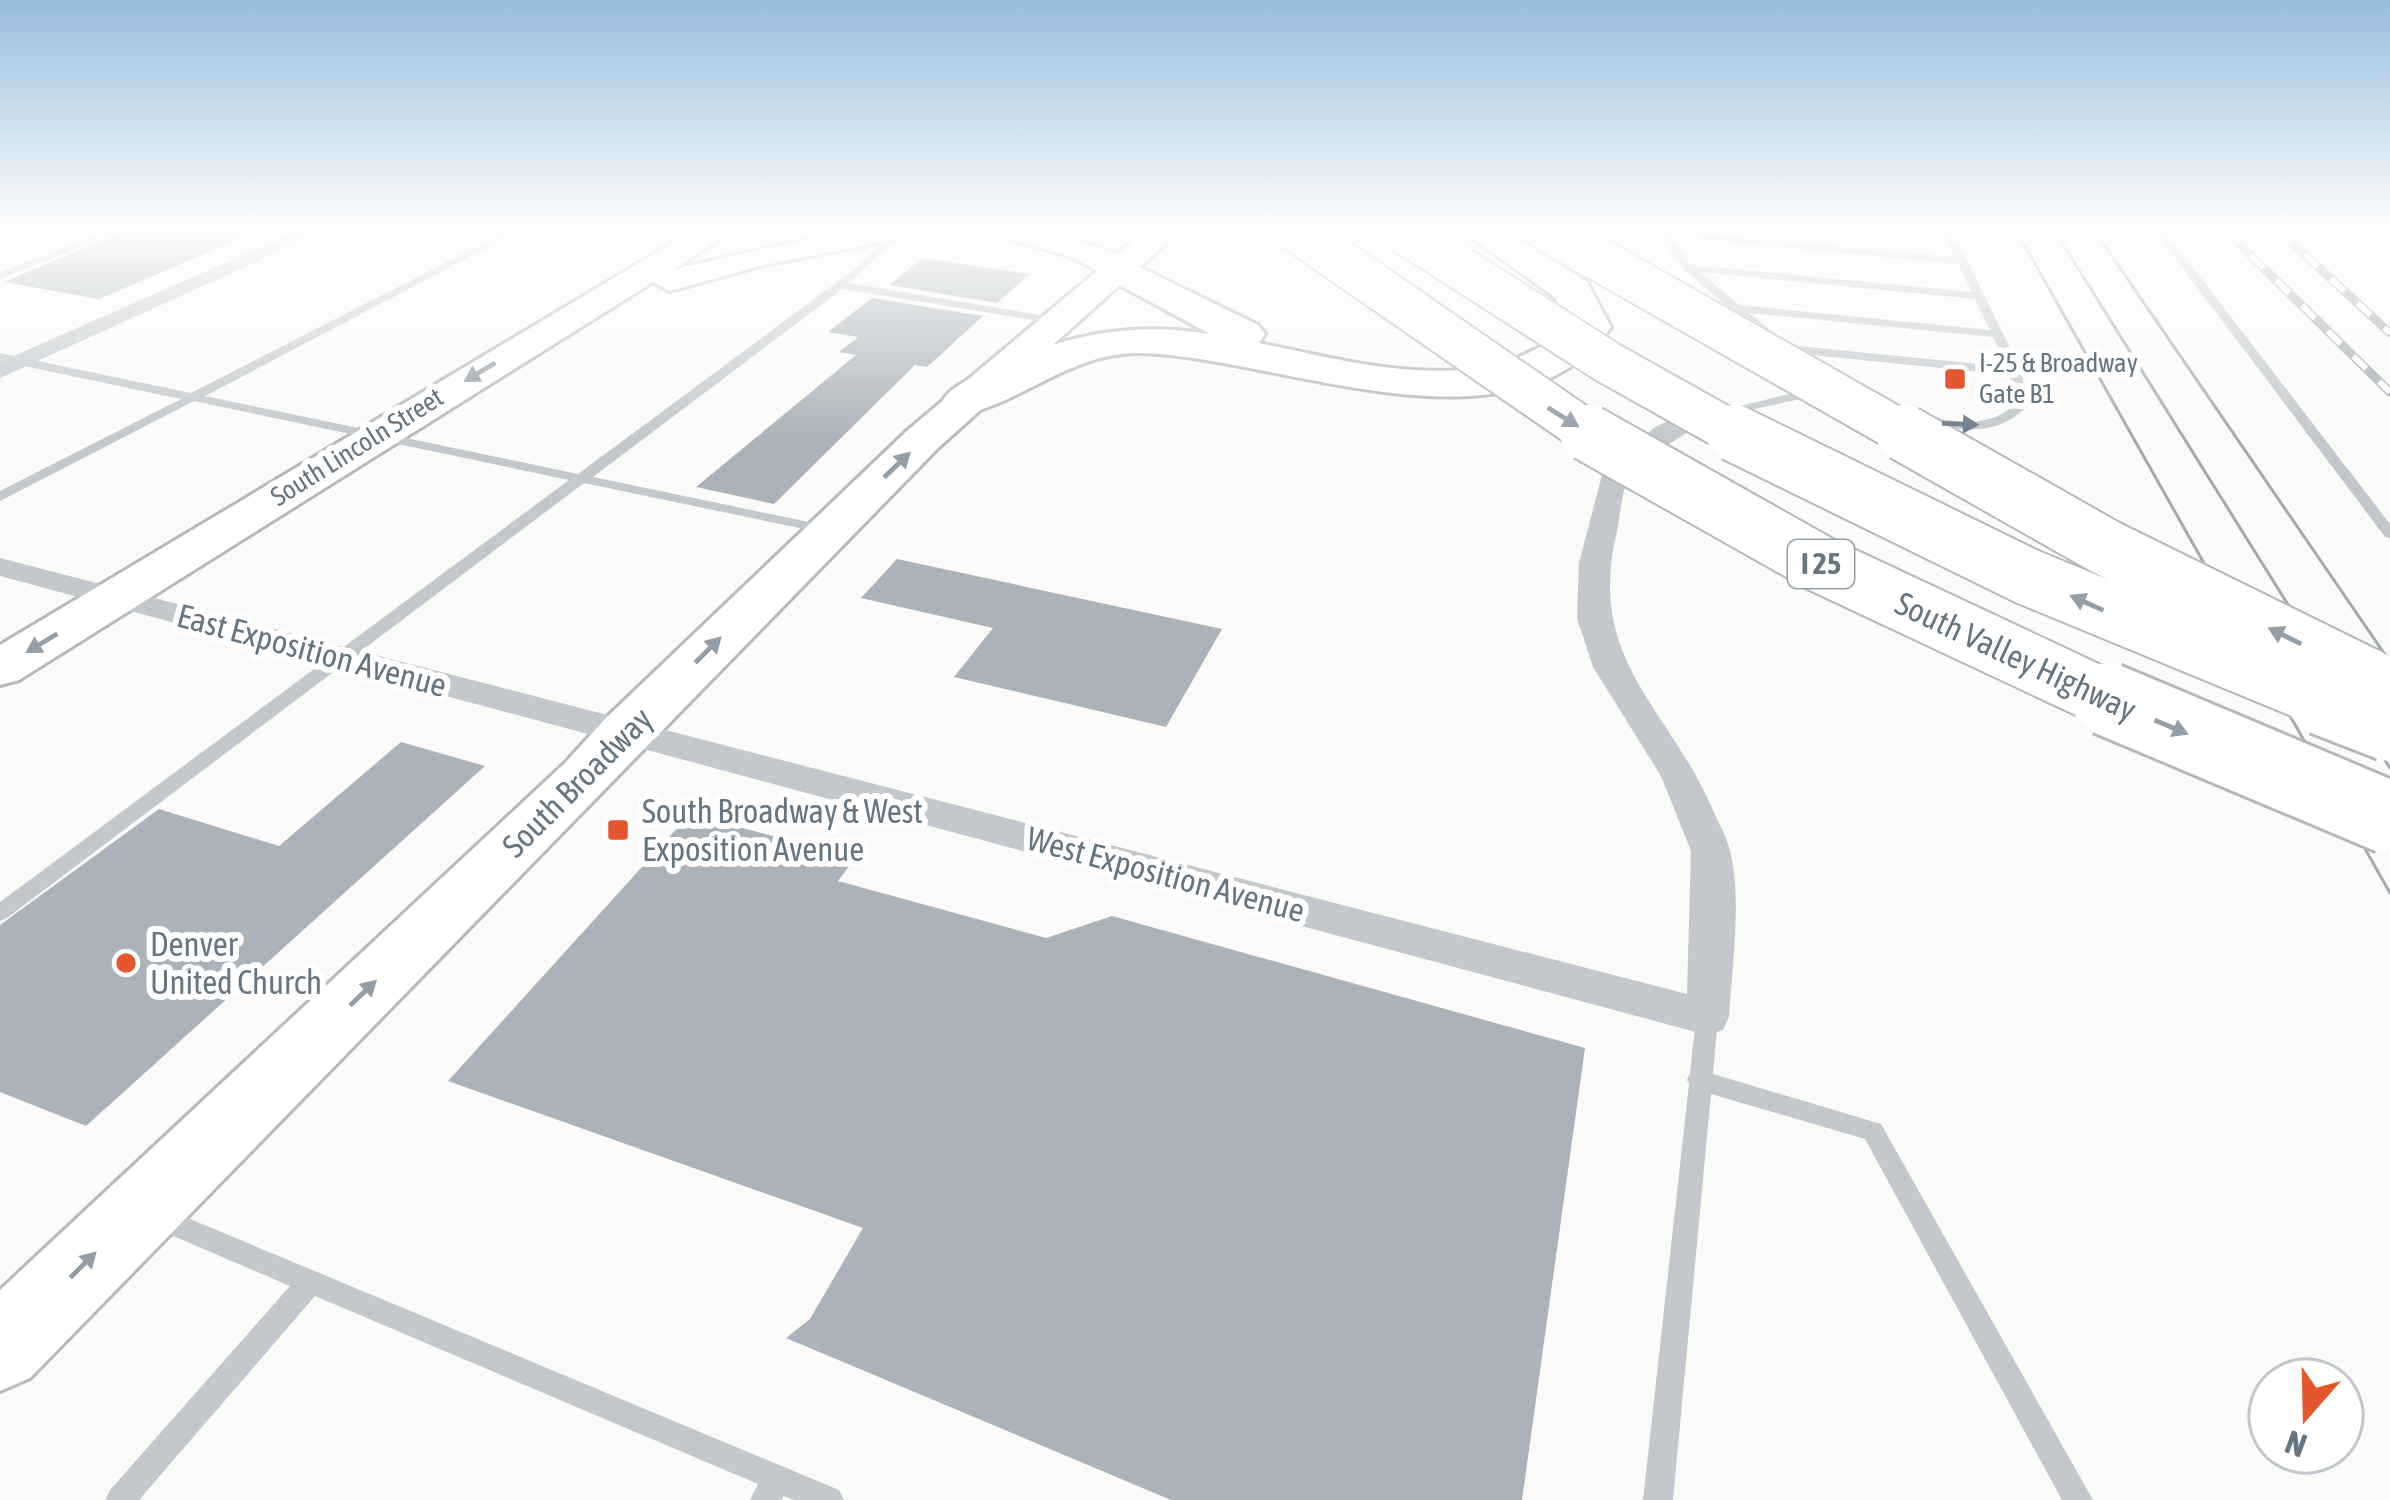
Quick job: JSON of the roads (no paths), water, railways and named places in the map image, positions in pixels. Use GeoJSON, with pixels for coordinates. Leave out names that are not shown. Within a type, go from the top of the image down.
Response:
{"type":"FeatureCollection","features":[{"type":"Feature","properties":{"kind":"highway"},"geometry":{"type":"LineString","coordinates":[[1177,300],[1323,370]]}},
{"type":"Feature","properties":{"kind":"highway","name":"South Valley Highway"},"geometry":{"type":"LineString","coordinates":[[1395,300],[1556,413],[1742,522],[2063,680],[2390,818]]}},
{"type":"Feature","properties":{"kind":"highway","name":"I 25"},"geometry":{"type":"LineString","coordinates":[[1510,300],[1604,360],[1848,492],[2090,605],[2390,725]]}},
{"type":"Feature","properties":{"kind":"highway"},"geometry":{"type":"LineString","coordinates":[[966,400],[1066,353],[1119,341],[1192,345],[1430,386],[1489,380],[1571,352],[1590,327],[1578,300]]}},
{"type":"Feature","properties":{"kind":"highway"},"geometry":{"type":"LineString","coordinates":[[1670,300],[2086,536],[2390,687]]}},
{"type":"Feature","properties":{"kind":"main road","name":"South Lincoln Street"},"geometry":{"type":"LineString","coordinates":[[0,668],[601,300]]}},
{"type":"Feature","properties":{"kind":"main road"},"geometry":{"type":"LineString","coordinates":[[581,312],[617,300]]}},
{"type":"Feature","properties":{"kind":"main road","name":"South Broadway"},"geometry":{"type":"LineString","coordinates":[[0,1348],[586,777],[625,732],[828,530],[1075,300]]}},
{"type":"Feature","properties":{"kind":"street"},"geometry":{"type":"LineString","coordinates":[[8,363],[154,300]]}},
{"type":"Feature","properties":{"kind":"street"},"geometry":{"type":"LineString","coordinates":[[1676,426],[1616,475],[1594,563],[1593,618],[1610,667],[1679,775],[1711,851],[1713,931],[1707,1017]]}},
{"type":"Feature","properties":{"kind":"street","name":"East Exposition Avenue"},"geometry":{"type":"LineString","coordinates":[[0,567],[625,732]]}},
{"type":"Feature","properties":{"kind":"street","name":"West Exposition Avenue"},"geometry":{"type":"LineString","coordinates":[[625,732],[1707,1017]]}},
{"type":"Feature","properties":{"kind":"lane"},"geometry":{"type":"LineString","coordinates":[[0,497],[381,300]]}},
{"type":"Feature","properties":{"kind":"lane"},"geometry":{"type":"LineString","coordinates":[[0,913],[819,300]]}},
{"type":"Feature","properties":{"kind":"lane"},"geometry":{"type":"LineString","coordinates":[[930,300],[1058,321]]}},
{"type":"Feature","properties":{"kind":"lane"},"geometry":{"type":"LineString","coordinates":[[1728,300],[1793,356],[1804,394]]}},
{"type":"Feature","properties":{"kind":"lane"},"geometry":{"type":"LineString","coordinates":[[1676,426],[1804,394],[1940,423],[2005,420],[2020,407],[2016,372],[1981,300]]}},
{"type":"Feature","properties":{"kind":"lane"},"geometry":{"type":"LineString","coordinates":[[2212,300],[2390,534]]}},
{"type":"Feature","properties":{"kind":"lane"},"geometry":{"type":"LineString","coordinates":[[1738,308],[1997,334]]}},
{"type":"Feature","properties":{"kind":"lane"},"geometry":{"type":"LineString","coordinates":[[1785,348],[2016,372]]}},
{"type":"Feature","properties":{"kind":"lane"},"geometry":{"type":"LineString","coordinates":[[8,363],[193,397],[828,530]]}},
{"type":"Feature","properties":{"kind":"lane"},"geometry":{"type":"LineString","coordinates":[[1658,1500],[1707,1017]]}},
{"type":"Feature","properties":{"kind":"lane"},"geometry":{"type":"LineString","coordinates":[[1698,1080],[1873,1131],[2078,1500]]}},
{"type":"Feature","properties":{"kind":"lane"},"geometry":{"type":"LineString","coordinates":[[139,1210],[771,1489],[830,1500]]}},
{"type":"Feature","properties":{"kind":"lane"},"geometry":{"type":"LineString","coordinates":[[120,1500],[310,1282]]}},
{"type":"Feature","properties":{"kind":"tram line"},"geometry":{"type":"LineString","coordinates":[[2055,300],[2390,893]]}},
{"type":"Feature","properties":{"kind":"tram line"},"geometry":{"type":"LineString","coordinates":[[2098,300],[2390,768]]}},
{"type":"Feature","properties":{"kind":"tram line"},"geometry":{"type":"LineString","coordinates":[[2142,300],[2390,662]]}},
{"type":"Feature","properties":{"kind":"railway"},"geometry":{"type":"LineString","coordinates":[[2296,300],[2390,392]]}},
{"type":"Feature","properties":{"kind":"railway"},"geometry":{"type":"LineString","coordinates":[[2354,300],[2390,333]]}},
{"type":"Feature","properties":{"kind":"place","name":"I-25 & Broadway Gate B1"},"geometry":{"type":"Point","coordinates":[1955,379]}},
{"type":"Feature","properties":{"kind":"place","name":"South Broadway & West Exposition Avenue"},"geometry":{"type":"Point","coordinates":[618,830]}},
{"type":"Feature","properties":{"kind":"place","name":"Denver United Church"},"geometry":{"type":"Point","coordinates":[126,963]}}]}
